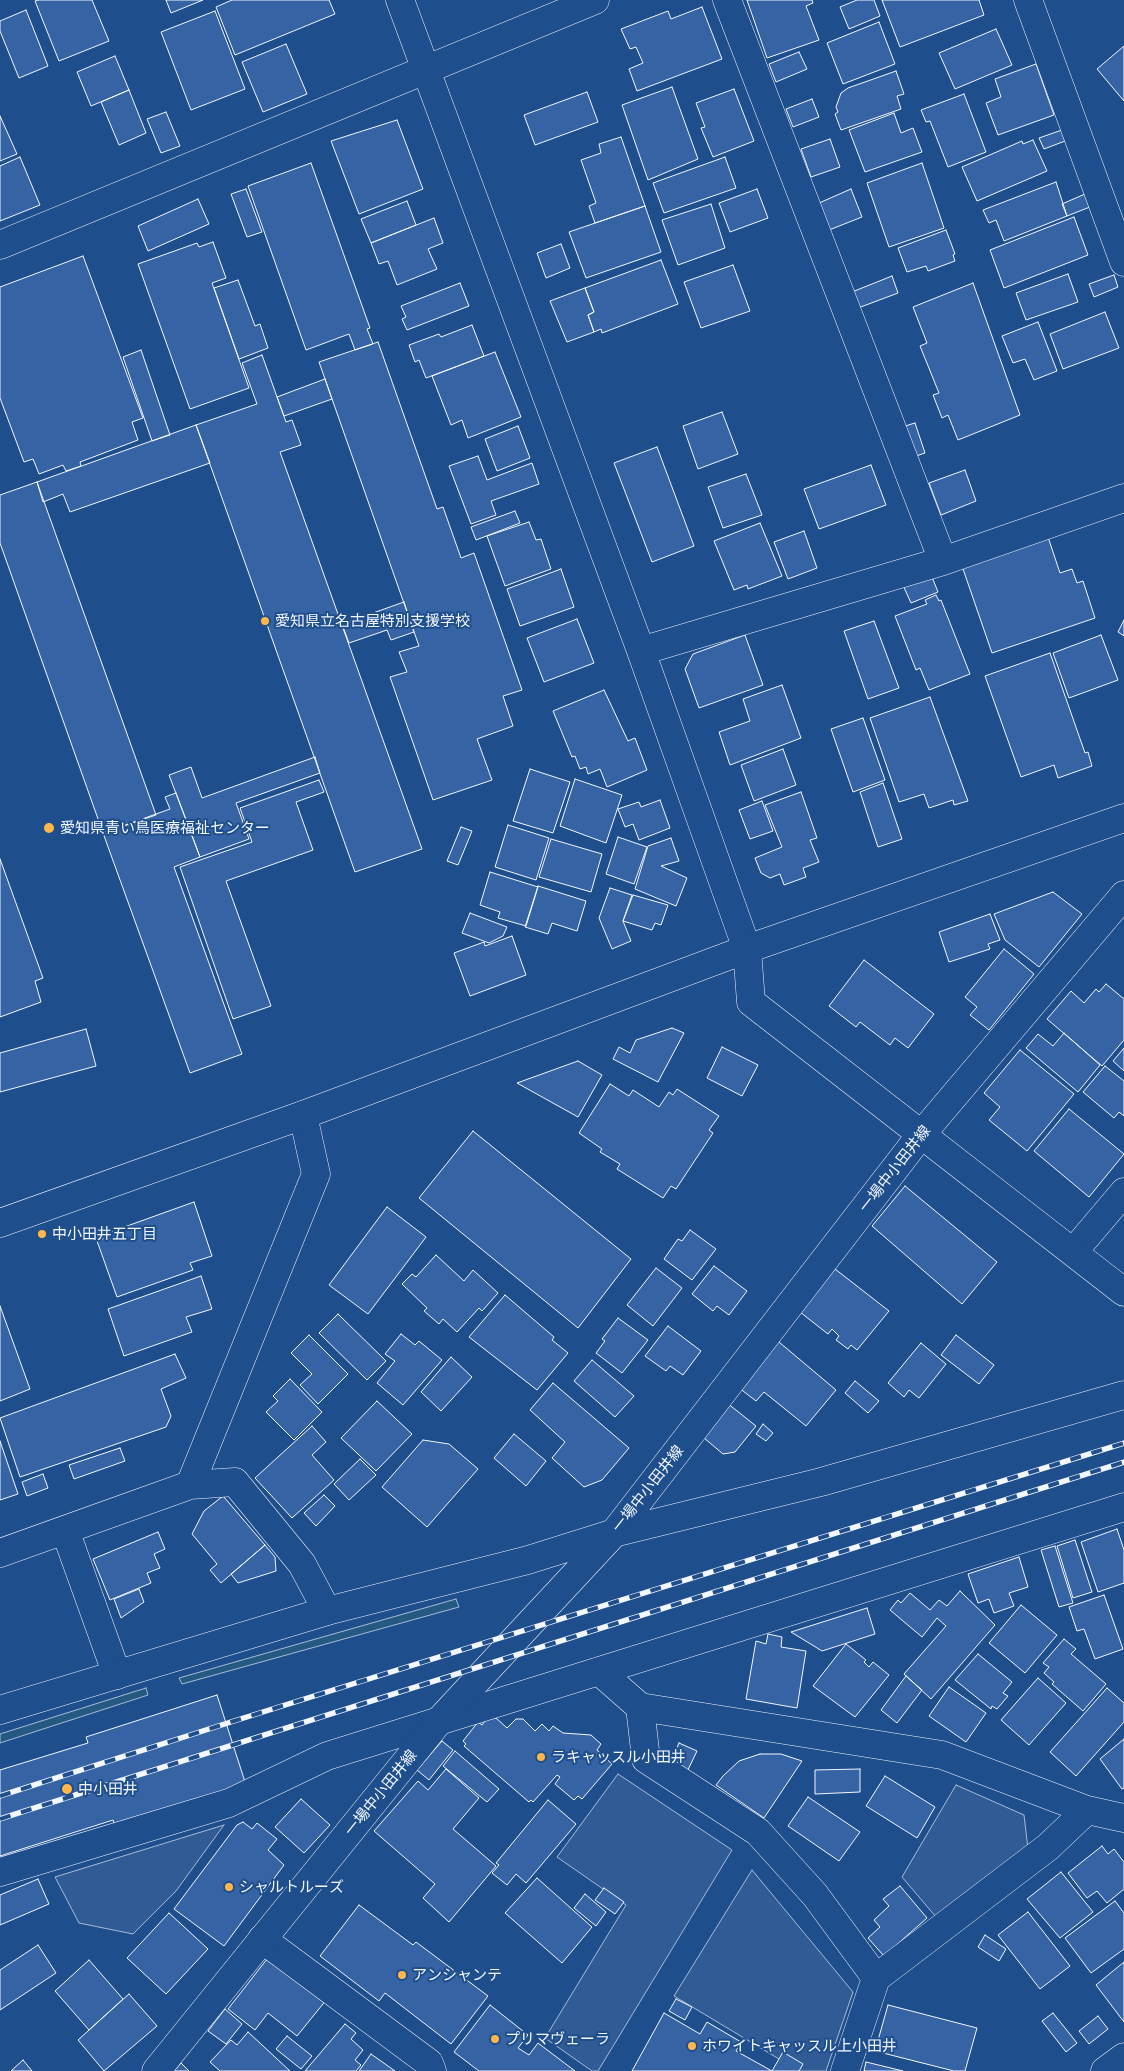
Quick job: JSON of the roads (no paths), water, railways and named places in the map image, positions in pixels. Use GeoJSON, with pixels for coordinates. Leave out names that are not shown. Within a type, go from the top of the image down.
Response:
{"type":"FeatureCollection","features":[{"type":"Feature","properties":{"kind":"street"},"geometry":{"type":"LineString","coordinates":[[400,0],[641,651],[747,949],[751,1002],[920,1136],[1074,1251],[1124,1292]]}},
{"type":"Feature","properties":{"kind":"street"},"geometry":{"type":"LineString","coordinates":[[0,245],[594,0]]}},
{"type":"Feature","properties":{"kind":"street"},"geometry":{"type":"LineString","coordinates":[[726,0],[943,561]]}},
{"type":"Feature","properties":{"kind":"street"},"geometry":{"type":"LineString","coordinates":[[1028,0],[1124,262]]}},
{"type":"Feature","properties":{"kind":"street"},"geometry":{"type":"LineString","coordinates":[[641,651],[943,561],[1124,498]]}},
{"type":"Feature","properties":{"kind":"street"},"geometry":{"type":"LineString","coordinates":[[0,1223],[304,1115],[747,949],[1124,818]]}},
{"type":"Feature","properties":{"kind":"street","name":"一場中小田井線"},"geometry":{"type":"LineString","coordinates":[[156,2071],[440,1721],[614,1533],[920,1136],[1124,895]]}},
{"type":"Feature","properties":{"kind":"street"},"geometry":{"type":"LineString","coordinates":[[190,1485],[316,1174],[304,1115]]}},
{"type":"Feature","properties":{"kind":"street"},"geometry":{"type":"LineString","coordinates":[[1074,1251],[1124,1192]]}},
{"type":"Feature","properties":{"kind":"street"},"geometry":{"type":"LineString","coordinates":[[0,1710],[327,1611],[528,1560],[614,1533],[821,1482],[1124,1395]]}},
{"type":"Feature","properties":{"kind":"street"},"geometry":{"type":"LineString","coordinates":[[0,1553],[190,1485],[236,1482],[302,1564],[327,1611]]}},
{"type":"Feature","properties":{"kind":"street"},"geometry":{"type":"LineString","coordinates":[[0,1872],[230,1803],[327,1756],[1124,1507]]}},
{"type":"Feature","properties":{"kind":"street"},"geometry":{"type":"LineString","coordinates":[[65,1530],[117,1675]]}},
{"type":"Feature","properties":{"kind":"street"},"geometry":{"type":"LineString","coordinates":[[600,1671],[640,1707],[942,1755],[1087,1810],[1124,1818]]}},
{"type":"Feature","properties":{"kind":"street"},"geometry":{"type":"LineString","coordinates":[[640,1707],[646,1759],[758,1832],[815,1895],[876,1978]]}},
{"type":"Feature","properties":{"kind":"street"},"geometry":{"type":"LineString","coordinates":[[845,2071],[876,1978],[1048,1847],[1087,1810]]}},
{"type":"Feature","properties":{"kind":"street"},"geometry":{"type":"LineString","coordinates":[[262,1939],[429,2063],[432,2071]]}},
{"type":"Feature","properties":{"kind":"street"},"geometry":{"type":"LineString","coordinates":[[1105,2071],[1124,2057]]}},
{"type":"Feature","properties":{"kind":"railway"},"geometry":{"type":"LineString","coordinates":[[0,1796],[1124,1443]]}},
{"type":"Feature","properties":{"kind":"railway"},"geometry":{"type":"LineString","coordinates":[[0,1819],[1124,1462]]}},
{"type":"Feature","properties":{"kind":"place","name":"愛知県立名古屋特別支援学校"},"geometry":{"type":"Point","coordinates":[265,621]}},
{"type":"Feature","properties":{"kind":"place","name":"愛知県青い鳥医療福祉センター"},"geometry":{"type":"Point","coordinates":[49,828]}},
{"type":"Feature","properties":{"kind":"place","name":"中小田井五丁目"},"geometry":{"type":"Point","coordinates":[42,1234]}},
{"type":"Feature","properties":{"kind":"place","name":"ラキャッスル小田井"},"geometry":{"type":"Point","coordinates":[541,1757]}},
{"type":"Feature","properties":{"kind":"place","name":"中小田井"},"geometry":{"type":"Point","coordinates":[67,1789]}},
{"type":"Feature","properties":{"kind":"place","name":"シャルトルーズ"},"geometry":{"type":"Point","coordinates":[229,1887]}},
{"type":"Feature","properties":{"kind":"place","name":"アンシャンテ"},"geometry":{"type":"Point","coordinates":[402,1975]}},
{"type":"Feature","properties":{"kind":"place","name":"プリマヴェーラ"},"geometry":{"type":"Point","coordinates":[495,2039]}},
{"type":"Feature","properties":{"kind":"place","name":"ホワイトキャッスル上小田井"},"geometry":{"type":"Point","coordinates":[692,2046]}}]}
